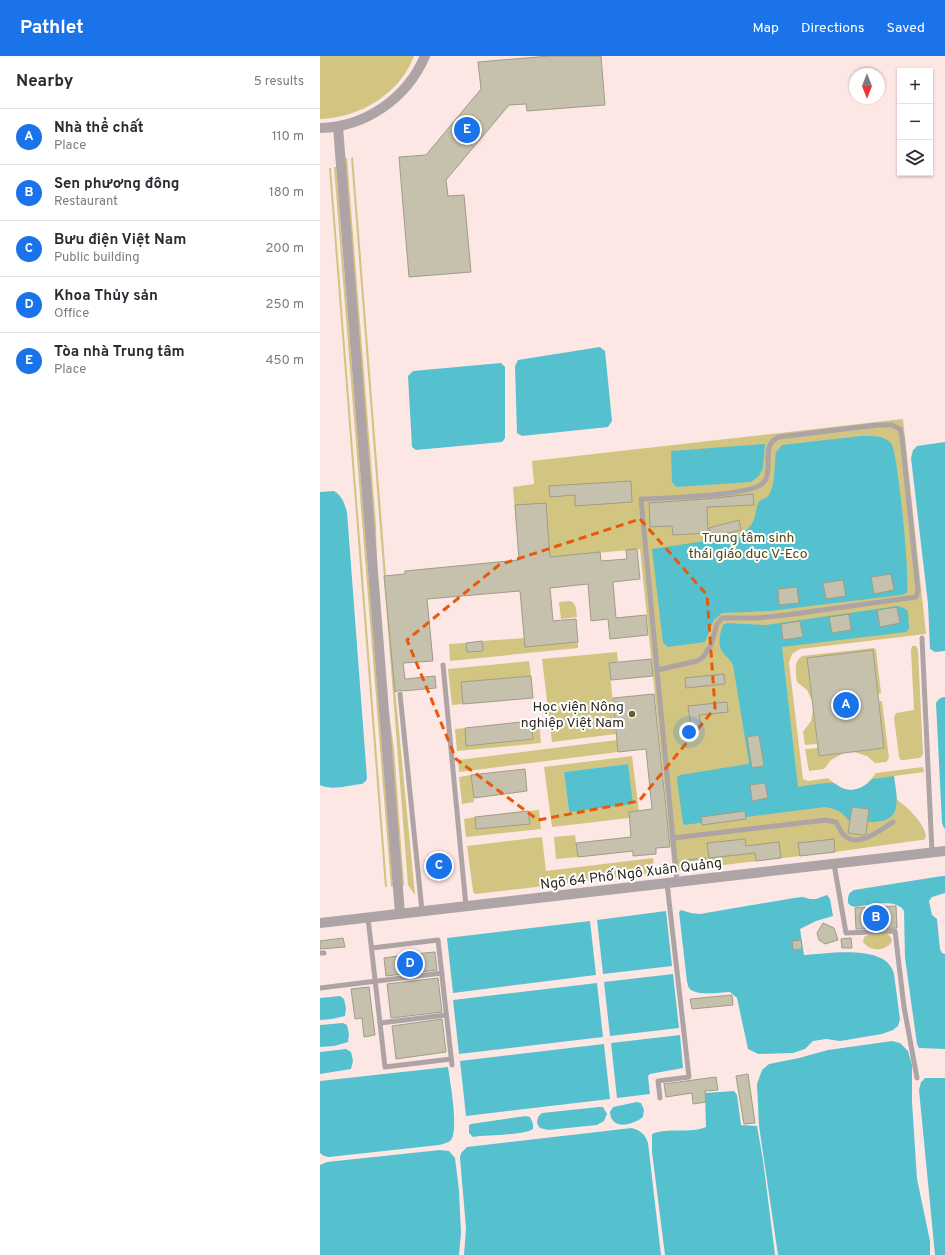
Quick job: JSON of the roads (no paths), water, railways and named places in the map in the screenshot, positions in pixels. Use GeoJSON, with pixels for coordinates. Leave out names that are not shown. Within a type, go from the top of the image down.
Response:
{"type":"FeatureCollection","features":[{"type":"Feature","properties":{"kind":"street"},"geometry":{"type":"LineString","coordinates":[[320,128],[338,127],[364,119],[389,103],[410,82],[425,56]]}},
{"type":"Feature","properties":{"kind":"street"},"geometry":{"type":"LineString","coordinates":[[338,127],[400,914]]}},
{"type":"Feature","properties":{"kind":"street","name":"Ngõ 64 Phố Ngô Xuân Quảng"},"geometry":{"type":"LineString","coordinates":[[320,923],[945,851]]}},
{"type":"Feature","properties":{"kind":"lane"},"geometry":{"type":"LineString","coordinates":[[657,670],[697,661],[703,657],[712,645],[717,624],[722,618],[757,618],[786,615],[916,597],[918,591],[900,429],[892,425],[877,425],[779,437],[770,444],[766,479],[763,484],[758,487],[736,493],[641,499],[657,670],[673,838],[672,882],[688,1077],[658,1081],[660,1098]]}},
{"type":"Feature","properties":{"kind":"lane"},"geometry":{"type":"LineString","coordinates":[[922,638],[932,852]]}},
{"type":"Feature","properties":{"kind":"lane"},"geometry":{"type":"LineString","coordinates":[[443,665],[466,906]]}},
{"type":"Feature","properties":{"kind":"lane"},"geometry":{"type":"LineString","coordinates":[[400,694],[422,911]]}},
{"type":"Feature","properties":{"kind":"lane"},"geometry":{"type":"LineString","coordinates":[[673,838],[826,820],[836,822],[846,837],[858,840],[864,839],[893,822]]}},
{"type":"Feature","properties":{"kind":"lane"},"geometry":{"type":"LineString","coordinates":[[834,864],[846,933],[895,931],[904,1007],[917,1078]]}},
{"type":"Feature","properties":{"kind":"lane"},"geometry":{"type":"LineString","coordinates":[[368,918],[384,1067],[452,1062],[438,940],[372,948]]}},
{"type":"Feature","properties":{"kind":"lane"},"geometry":{"type":"LineString","coordinates":[[320,988],[442,973]]}},
{"type":"Feature","properties":{"kind":"lane"},"geometry":{"type":"LineString","coordinates":[[380,1024],[446,1016]]}},
{"type":"Feature","properties":{"kind":"water"},"geometry":{"type":"Polygon","coordinates":[[[600,347],[605,351],[612,421],[608,427],[522,436],[517,433],[515,366],[518,360],[600,347]]]}},
{"type":"Feature","properties":{"kind":"water"},"geometry":{"type":"Polygon","coordinates":[[[501,363],[505,367],[505,438],[502,442],[416,450],[412,447],[408,376],[413,371],[501,363]]]}},
{"type":"Feature","properties":{"kind":"water"},"geometry":{"type":"Polygon","coordinates":[[[861,436],[877,436],[888,440],[894,451],[903,516],[907,565],[907,593],[901,595],[770,611],[722,613],[714,620],[705,642],[668,647],[663,643],[652,549],[731,537],[749,528],[754,521],[759,502],[768,497],[771,490],[774,479],[776,452],[782,445],[861,436]]]}},
{"type":"Feature","properties":{"kind":"water"},"geometry":{"type":"Polygon","coordinates":[[[945,442],[945,651],[935,652],[930,649],[928,604],[911,458],[913,450],[917,446],[945,442]]]}},
{"type":"Feature","properties":{"kind":"water"},"geometry":{"type":"Polygon","coordinates":[[[765,444],[763,468],[759,476],[751,482],[676,487],[672,482],[671,451],[765,444]]]}},
{"type":"Feature","properties":{"kind":"water"},"geometry":{"type":"Polygon","coordinates":[[[334,491],[339,495],[347,512],[367,778],[362,784],[330,788],[320,785],[320,492],[334,491]]]}},
{"type":"Feature","properties":{"kind":"water"},"geometry":{"type":"Polygon","coordinates":[[[898,606],[908,611],[909,629],[906,632],[782,647],[798,787],[831,783],[844,789],[852,790],[863,786],[872,779],[894,776],[897,799],[894,814],[883,821],[876,822],[848,820],[838,811],[825,807],[684,825],[677,777],[680,775],[749,763],[733,665],[720,647],[720,636],[723,625],[727,623],[766,625],[898,606]]]}},
{"type":"Feature","properties":{"kind":"water"},"geometry":{"type":"Polygon","coordinates":[[[945,697],[945,829],[942,823],[936,703],[945,697]]]}},
{"type":"Feature","properties":{"kind":"water"},"geometry":{"type":"Polygon","coordinates":[[[628,764],[633,804],[569,812],[564,772],[628,764]]]}},
{"type":"Feature","properties":{"kind":"water"},"geometry":{"type":"Polygon","coordinates":[[[945,876],[945,893],[932,897],[929,901],[932,915],[937,919],[940,949],[942,953],[945,954],[945,1049],[919,1048],[917,1044],[905,958],[904,911],[900,907],[889,903],[856,907],[851,906],[848,903],[848,897],[854,890],[945,876]]]}},
{"type":"Feature","properties":{"kind":"water"},"geometry":{"type":"Polygon","coordinates":[[[827,895],[830,899],[833,916],[816,921],[800,929],[804,955],[855,952],[869,954],[880,958],[889,964],[894,974],[900,1019],[898,1026],[893,1030],[882,1034],[840,1041],[826,1039],[813,1041],[805,1049],[793,1053],[758,1054],[748,1049],[737,998],[730,992],[702,993],[692,991],[689,988],[687,982],[679,912],[681,910],[700,914],[794,898],[803,897],[816,899],[827,895]]]}},
{"type":"Feature","properties":{"kind":"water"},"geometry":{"type":"Polygon","coordinates":[[[666,911],[672,966],[603,974],[597,920],[666,911]]]}},
{"type":"Feature","properties":{"kind":"water"},"geometry":{"type":"Polygon","coordinates":[[[590,921],[596,975],[453,993],[447,938],[590,921]]]}},
{"type":"Feature","properties":{"kind":"water"},"geometry":{"type":"Polygon","coordinates":[[[673,974],[679,1028],[610,1036],[604,982],[673,974]]]}},
{"type":"Feature","properties":{"kind":"water"},"geometry":{"type":"Polygon","coordinates":[[[597,983],[603,1037],[459,1054],[453,1000],[597,983]]]}},
{"type":"Feature","properties":{"kind":"water"},"geometry":{"type":"Polygon","coordinates":[[[340,996],[344,999],[346,1008],[345,1016],[320,1020],[320,998],[340,996]]]}},
{"type":"Feature","properties":{"kind":"water"},"geometry":{"type":"Polygon","coordinates":[[[343,1023],[347,1025],[349,1034],[348,1042],[334,1046],[320,1047],[320,1025],[343,1023]]]}},
{"type":"Feature","properties":{"kind":"water"},"geometry":{"type":"Polygon","coordinates":[[[680,1035],[683,1068],[650,1074],[648,1076],[650,1094],[617,1098],[611,1043],[680,1035]]]}},
{"type":"Feature","properties":{"kind":"water"},"geometry":{"type":"Polygon","coordinates":[[[892,1041],[900,1043],[908,1051],[912,1065],[912,1102],[917,1179],[930,1241],[930,1255],[778,1255],[759,1126],[757,1084],[762,1070],[769,1064],[828,1050],[892,1041]]]}},
{"type":"Feature","properties":{"kind":"water"},"geometry":{"type":"Polygon","coordinates":[[[604,1044],[610,1099],[466,1116],[460,1061],[604,1044]]]}},
{"type":"Feature","properties":{"kind":"water"},"geometry":{"type":"Polygon","coordinates":[[[346,1049],[351,1052],[353,1061],[351,1069],[320,1074],[320,1052],[346,1049]]]}},
{"type":"Feature","properties":{"kind":"water"},"geometry":{"type":"Polygon","coordinates":[[[448,1067],[454,1116],[453,1135],[450,1141],[439,1145],[329,1157],[320,1153],[320,1081],[448,1067]]]}},
{"type":"Feature","properties":{"kind":"water"},"geometry":{"type":"Polygon","coordinates":[[[925,1078],[945,1078],[945,1255],[935,1255],[919,1090],[921,1082],[925,1078]]]}},
{"type":"Feature","properties":{"kind":"water"},"geometry":{"type":"Polygon","coordinates":[[[734,1091],[737,1095],[741,1125],[757,1126],[763,1160],[775,1255],[665,1255],[652,1152],[652,1134],[665,1131],[693,1130],[706,1127],[705,1093],[734,1091]]]}},
{"type":"Feature","properties":{"kind":"water"},"geometry":{"type":"Polygon","coordinates":[[[637,1102],[641,1103],[644,1110],[643,1117],[639,1120],[623,1125],[614,1122],[611,1118],[610,1112],[613,1107],[637,1102]]]}},
{"type":"Feature","properties":{"kind":"water"},"geometry":{"type":"Polygon","coordinates":[[[603,1107],[607,1114],[604,1121],[597,1125],[548,1130],[540,1128],[537,1122],[542,1113],[603,1107]]]}},
{"type":"Feature","properties":{"kind":"water"},"geometry":{"type":"Polygon","coordinates":[[[526,1116],[530,1117],[533,1124],[533,1129],[522,1133],[473,1137],[469,1133],[469,1125],[471,1124],[526,1116]]]}},
{"type":"Feature","properties":{"kind":"water"},"geometry":{"type":"Polygon","coordinates":[[[632,1128],[642,1133],[646,1137],[648,1143],[661,1255],[464,1255],[466,1228],[460,1158],[461,1153],[467,1147],[632,1128]]]}},
{"type":"Feature","properties":{"kind":"water"},"geometry":{"type":"Polygon","coordinates":[[[440,1150],[449,1151],[455,1158],[459,1190],[461,1233],[459,1255],[320,1255],[320,1165],[327,1162],[440,1150]]]}},
{"type":"Feature","properties":{"kind":"place","name":"Tòa nhà Trung tâm"},"geometry":{"type":"Point","coordinates":[467,130]}},
{"type":"Feature","properties":{"kind":"place","name":"Nhà thể chất"},"geometry":{"type":"Point","coordinates":[846,705]}},
{"type":"Feature","properties":{"kind":"place","name":"Học viện Nông nghiệp Việt Nam"},"geometry":{"type":"Point","coordinates":[632,714]}},
{"type":"Feature","properties":{"kind":"place","name":"Bưu điện Việt Nam"},"geometry":{"type":"Point","coordinates":[439,866]}},
{"type":"Feature","properties":{"kind":"place","name":"Sen phương đông"},"geometry":{"type":"Point","coordinates":[876,918]}},
{"type":"Feature","properties":{"kind":"place","name":"Khoa Thủy sản"},"geometry":{"type":"Point","coordinates":[410,964]}},
{"type":"Feature","properties":{"kind":"park label","name":"Trung tâm sinh thái giáo dục V-Eco"},"geometry":{"type":"Point","coordinates":[748,546]}}]}
